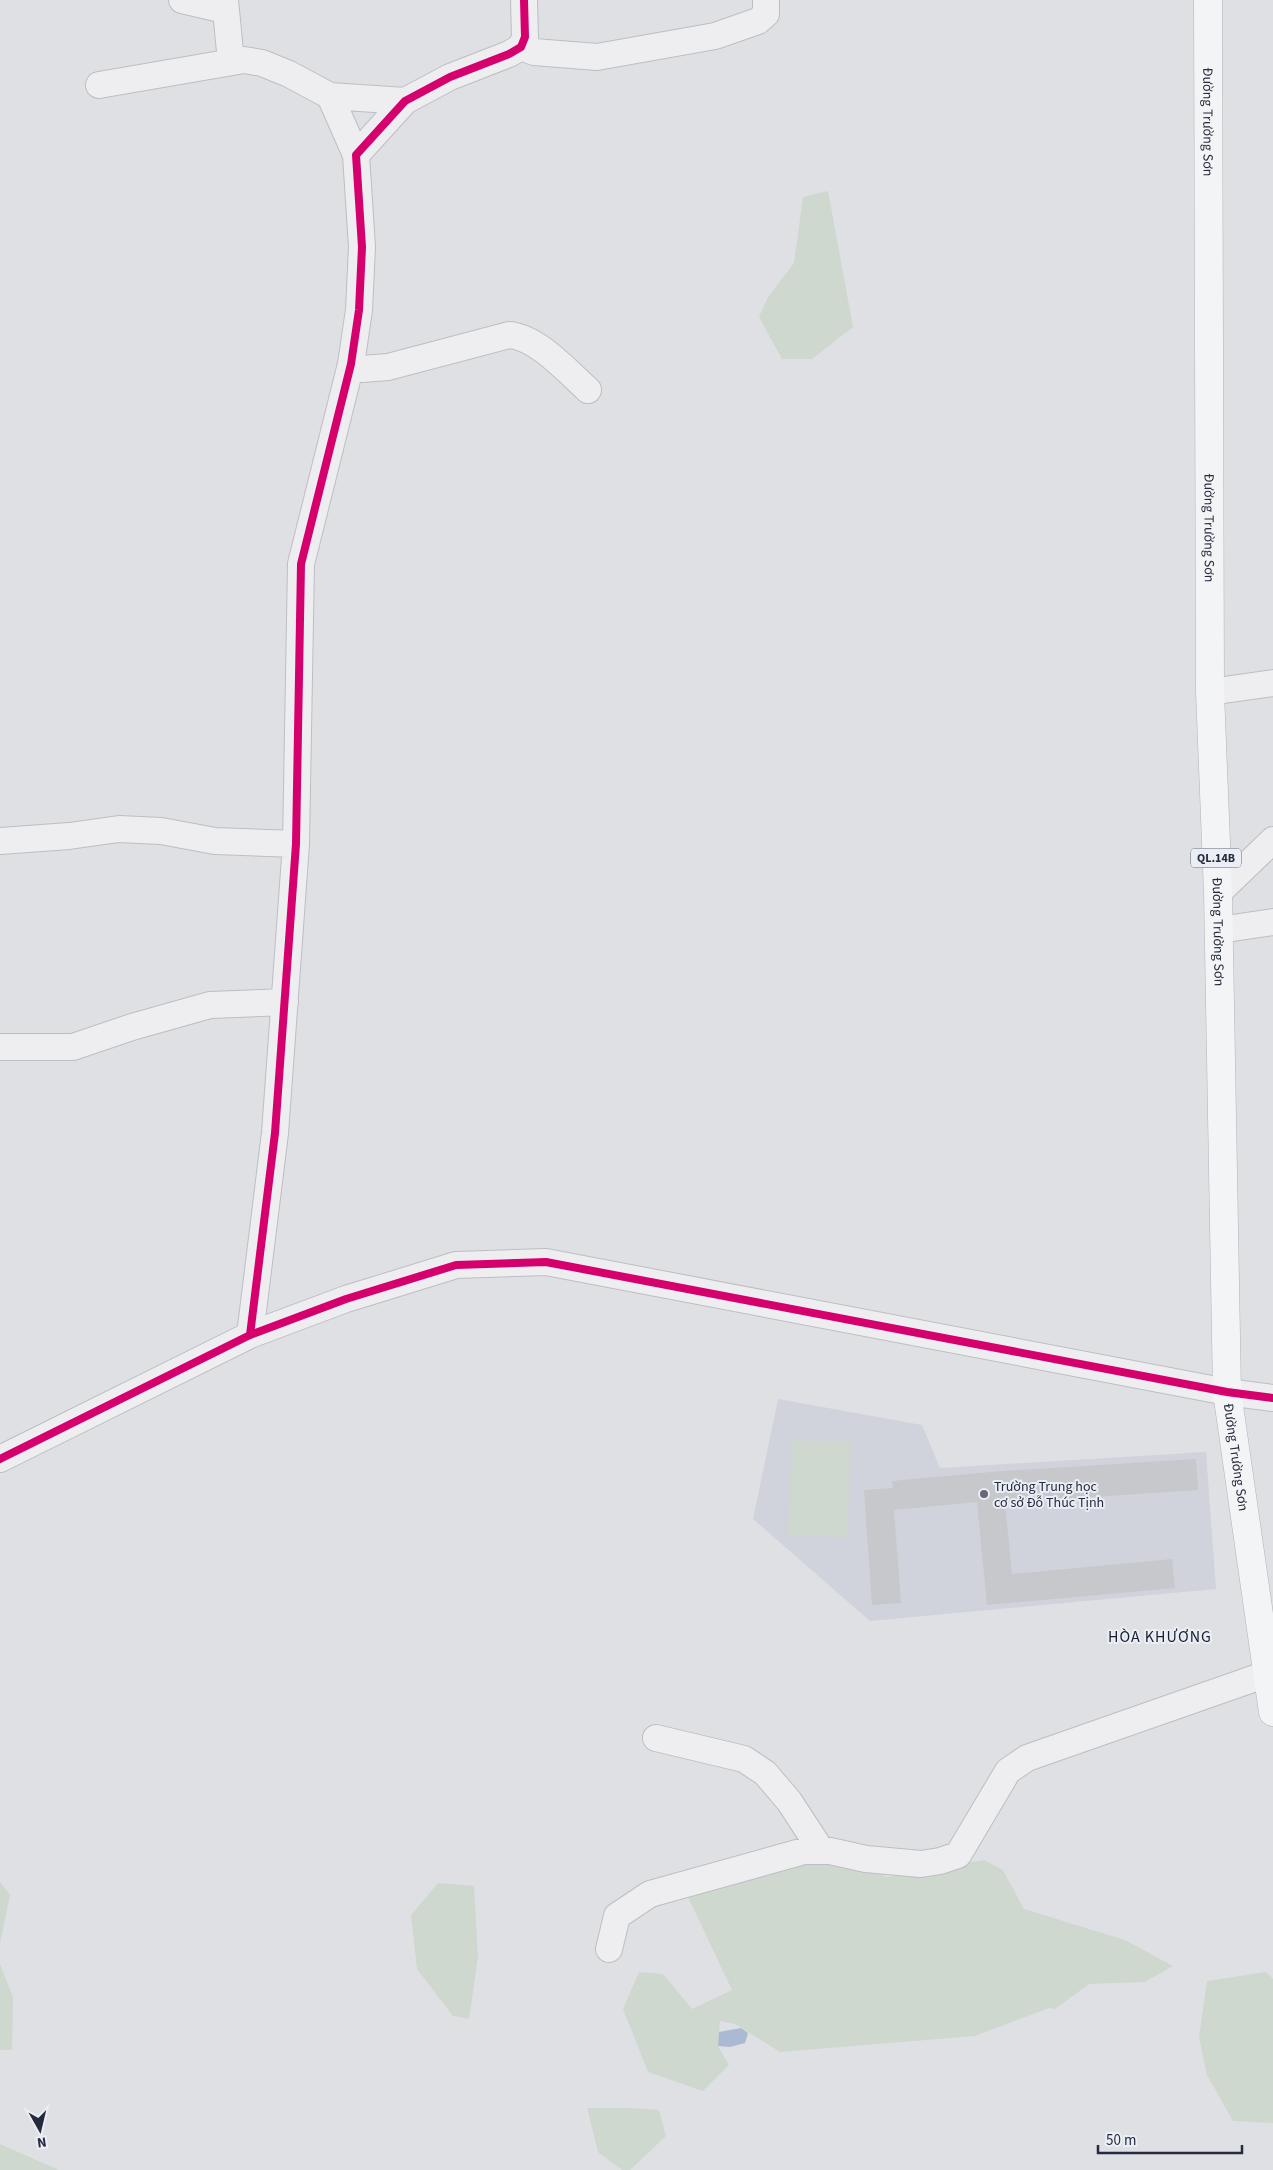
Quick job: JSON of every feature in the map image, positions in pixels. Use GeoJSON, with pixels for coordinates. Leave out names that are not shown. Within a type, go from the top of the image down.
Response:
{"type":"FeatureCollection","features":[{"type":"Feature","properties":{"kind":"highway","name":"Đường Trường Sơn"},"geometry":{"type":"LineString","coordinates":[[1208,0],[1210,692],[1219,930],[1227,1392],[1273,1707]]}},
{"type":"Feature","properties":{"kind":"street"},"geometry":{"type":"LineString","coordinates":[[182,0],[225,5],[231,62]]}},
{"type":"Feature","properties":{"kind":"street"},"geometry":{"type":"LineString","coordinates":[[356,156],[405,101],[450,77],[509,54],[521,47],[525,37],[524,0]]}},
{"type":"Feature","properties":{"kind":"street"},"geometry":{"type":"LineString","coordinates":[[521,47],[534,52],[597,56],[715,36],[758,21],[766,14],[766,0]]}},
{"type":"Feature","properties":{"kind":"street"},"geometry":{"type":"LineString","coordinates":[[99,85],[244,60],[262,63],[289,74],[330,96],[405,101]]}},
{"type":"Feature","properties":{"kind":"street"},"geometry":{"type":"LineString","coordinates":[[250,1335],[276,1133],[296,844],[301,564],[351,364],[358,310],[362,247],[356,156],[330,96]]}},
{"type":"Feature","properties":{"kind":"street"},"geometry":{"type":"LineString","coordinates":[[351,364],[362,369],[388,367],[509,334],[520,336],[537,346],[588,390]]}},
{"type":"Feature","properties":{"kind":"street"},"geometry":{"type":"LineString","coordinates":[[1210,692],[1273,683]]}},
{"type":"Feature","properties":{"kind":"street"},"geometry":{"type":"LineString","coordinates":[[0,841],[69,836],[119,829],[161,831],[215,842],[296,844]]}},
{"type":"Feature","properties":{"kind":"street"},"geometry":{"type":"LineString","coordinates":[[1218,893],[1273,840]]}},
{"type":"Feature","properties":{"kind":"street"},"geometry":{"type":"LineString","coordinates":[[1219,930],[1273,922]]}},
{"type":"Feature","properties":{"kind":"street"},"geometry":{"type":"LineString","coordinates":[[0,1047],[73,1046],[210,1005],[285,1002]]}},
{"type":"Feature","properties":{"kind":"street"},"geometry":{"type":"LineString","coordinates":[[6,1448],[250,1335],[346,1299],[456,1265],[546,1262],[1227,1392],[1273,1398]]}},
{"type":"Feature","properties":{"kind":"street"},"geometry":{"type":"LineString","coordinates":[[610,1949],[617,1916],[650,1894],[770,1860],[804,1851],[821,1850],[902,1864],[940,1861],[958,1855],[1008,1771],[1026,1758],[1267,1674]]}},
{"type":"Feature","properties":{"kind":"street"},"geometry":{"type":"LineString","coordinates":[[656,1738],[744,1759],[765,1773],[789,1802],[821,1850]]}},
{"type":"Feature","properties":{"kind":"shaded area"},"geometry":{"type":"Polygon","coordinates":[[[828,191],[853,327],[812,359],[782,359],[759,317],[768,297],[794,263],[803,197],[828,191]]]}},
{"type":"Feature","properties":{"kind":"shaded area","name":"Trường Trung học cơ sở Đỗ Thúc Tịnh"},"geometry":{"type":"Polygon","coordinates":[[[778,1399],[922,1425],[940,1468],[1206,1452],[1216,1589],[870,1621],[753,1519],[778,1399]]]}},
{"type":"Feature","properties":{"kind":"shaded area"},"geometry":{"type":"Polygon","coordinates":[[[792,1440],[851,1442],[847,1537],[788,1535],[792,1440]]]}},
{"type":"Feature","properties":{"kind":"shaded area"},"geometry":{"type":"Polygon","coordinates":[[[843,1849],[886,1877],[984,1860],[1003,1870],[1024,1909],[1125,1940],[1173,1966],[1145,1982],[1089,1984],[1055,2009],[1049,2008],[975,2036],[780,2052],[735,2024],[720,2021],[718,2046],[729,2065],[703,2091],[648,2072],[623,2009],[639,1972],[663,1974],[692,2009],[732,1990],[688,1897],[843,1849]]]}},
{"type":"Feature","properties":{"kind":"shaded area"},"geometry":{"type":"Polygon","coordinates":[[[0,1882],[10,1895],[0,1944],[0,1882]]]}},
{"type":"Feature","properties":{"kind":"shaded area"},"geometry":{"type":"Polygon","coordinates":[[[438,1883],[474,1886],[478,1957],[469,2019],[453,2016],[417,1969],[411,1915],[438,1883]]]}},
{"type":"Feature","properties":{"kind":"shaded area"},"geometry":{"type":"Polygon","coordinates":[[[0,1964],[13,1997],[12,2050],[0,2050],[0,1964]]]}},
{"type":"Feature","properties":{"kind":"shaded area"},"geometry":{"type":"Polygon","coordinates":[[[1266,1972],[1273,1979],[1273,2123],[1233,2121],[1207,2075],[1199,2037],[1207,1981],[1266,1972]]]}},
{"type":"Feature","properties":{"kind":"shaded area"},"geometry":{"type":"Polygon","coordinates":[[[587,2108],[659,2110],[666,2136],[630,2170],[622,2170],[598,2152],[587,2108]]]}},
{"type":"Feature","properties":{"kind":"shaded area"},"geometry":{"type":"Polygon","coordinates":[[[0,2144],[59,2170],[0,2170],[0,2144]]]}},
{"type":"Feature","properties":{"kind":"water"},"geometry":{"type":"Polygon","coordinates":[[[741,2028],[748,2033],[745,2043],[730,2047],[718,2046],[719,2032],[741,2028]]]}},
{"type":"Feature","properties":{"kind":"building"},"geometry":{"type":"Polygon","coordinates":[[[1196,1459],[1198,1490],[1005,1503],[1012,1574],[1172,1559],[1175,1588],[987,1605],[977,1502],[894,1510],[901,1603],[872,1605],[864,1490],[893,1488],[892,1481],[1002,1471],[1196,1459]]]}},
{"type":"Feature","properties":{"kind":"cycle path"},"geometry":{"type":"LineString","coordinates":[[250,1335],[275,1133],[296,844],[301,564],[351,364],[359,310],[362,247],[356,155],[405,101],[450,77],[509,54],[521,47],[525,37],[524,0]]}},
{"type":"Feature","properties":{"kind":"cycle path"},"geometry":{"type":"LineString","coordinates":[[0,1459],[250,1335],[346,1299],[456,1265],[546,1262],[1227,1392],[1273,1398]]}},
{"type":"Feature","properties":{"kind":"place","name":"Trường Trung học cơ sở Đỗ Thúc Tịnh"},"geometry":{"type":"Point","coordinates":[984,1494]}},
{"type":"Feature","properties":{"kind":"district","name":"HÒA KHƯƠNG"},"geometry":{"type":"Point","coordinates":[1160,1636]}}]}
